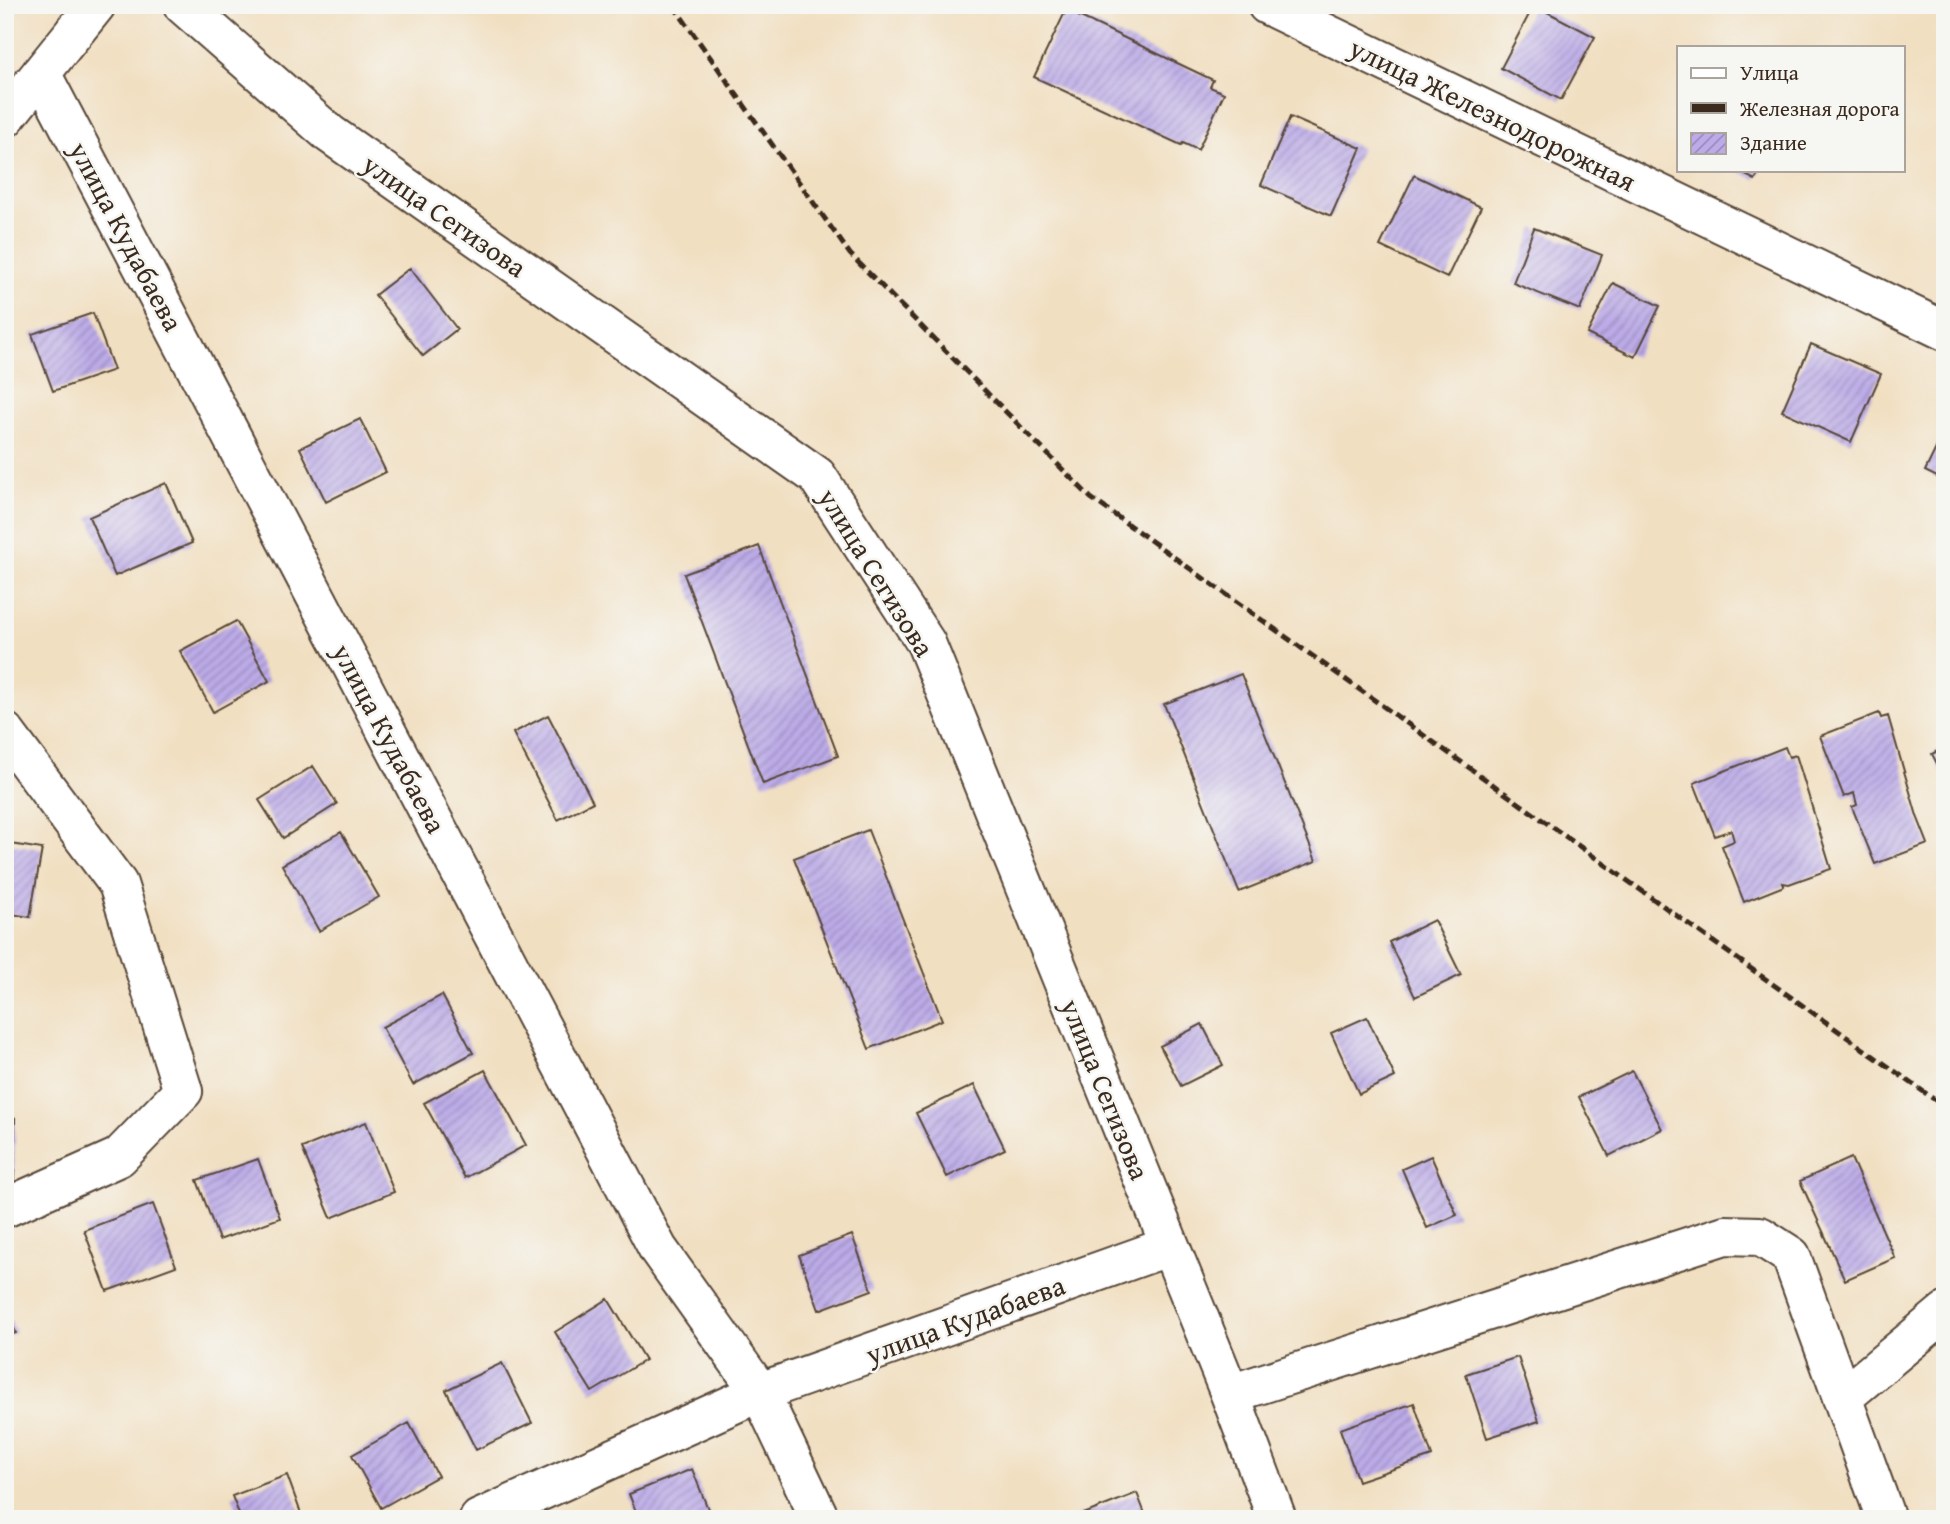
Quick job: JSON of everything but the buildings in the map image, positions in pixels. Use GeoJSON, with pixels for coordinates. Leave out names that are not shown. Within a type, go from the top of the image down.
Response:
{"type":"FeatureCollection","features":[{"type":"Feature","properties":{"kind":"street"},"geometry":{"type":"LineString","coordinates":[[5,118],[96,5]]}},
{"type":"Feature","properties":{"kind":"street","name":"улица Сегизова"},"geometry":{"type":"LineString","coordinates":[[183,5],[330,134],[817,477],[926,643],[1230,1394],[1277,1519]]}},
{"type":"Feature","properties":{"kind":"street","name":"улица Железнодорожная"},"geometry":{"type":"LineString","coordinates":[[1268,5],[1945,331]]}},
{"type":"Feature","properties":{"kind":"street","name":"улица Кудабаева"},"geometry":{"type":"LineString","coordinates":[[41,73],[659,1249],[760,1392],[820,1519]]}},
{"type":"Feature","properties":{"kind":"street"},"geometry":{"type":"LineString","coordinates":[[5,732],[117,884],[183,1091],[119,1157],[5,1208]]}},
{"type":"Feature","properties":{"kind":"street"},"geometry":{"type":"LineString","coordinates":[[1230,1394],[1726,1235],[1760,1236],[1791,1256],[1886,1519]]}},
{"type":"Feature","properties":{"kind":"street","name":"улица Кудабаева"},"geometry":{"type":"LineString","coordinates":[[479,1519],[760,1392],[1170,1246]]}},
{"type":"Feature","properties":{"kind":"street"},"geometry":{"type":"LineString","coordinates":[[1842,1398],[1945,1312]]}},
{"type":"Feature","properties":{"kind":"railway"},"geometry":{"type":"LineString","coordinates":[[673,5],[850,254],[1091,498],[1945,1107]]}}]}
